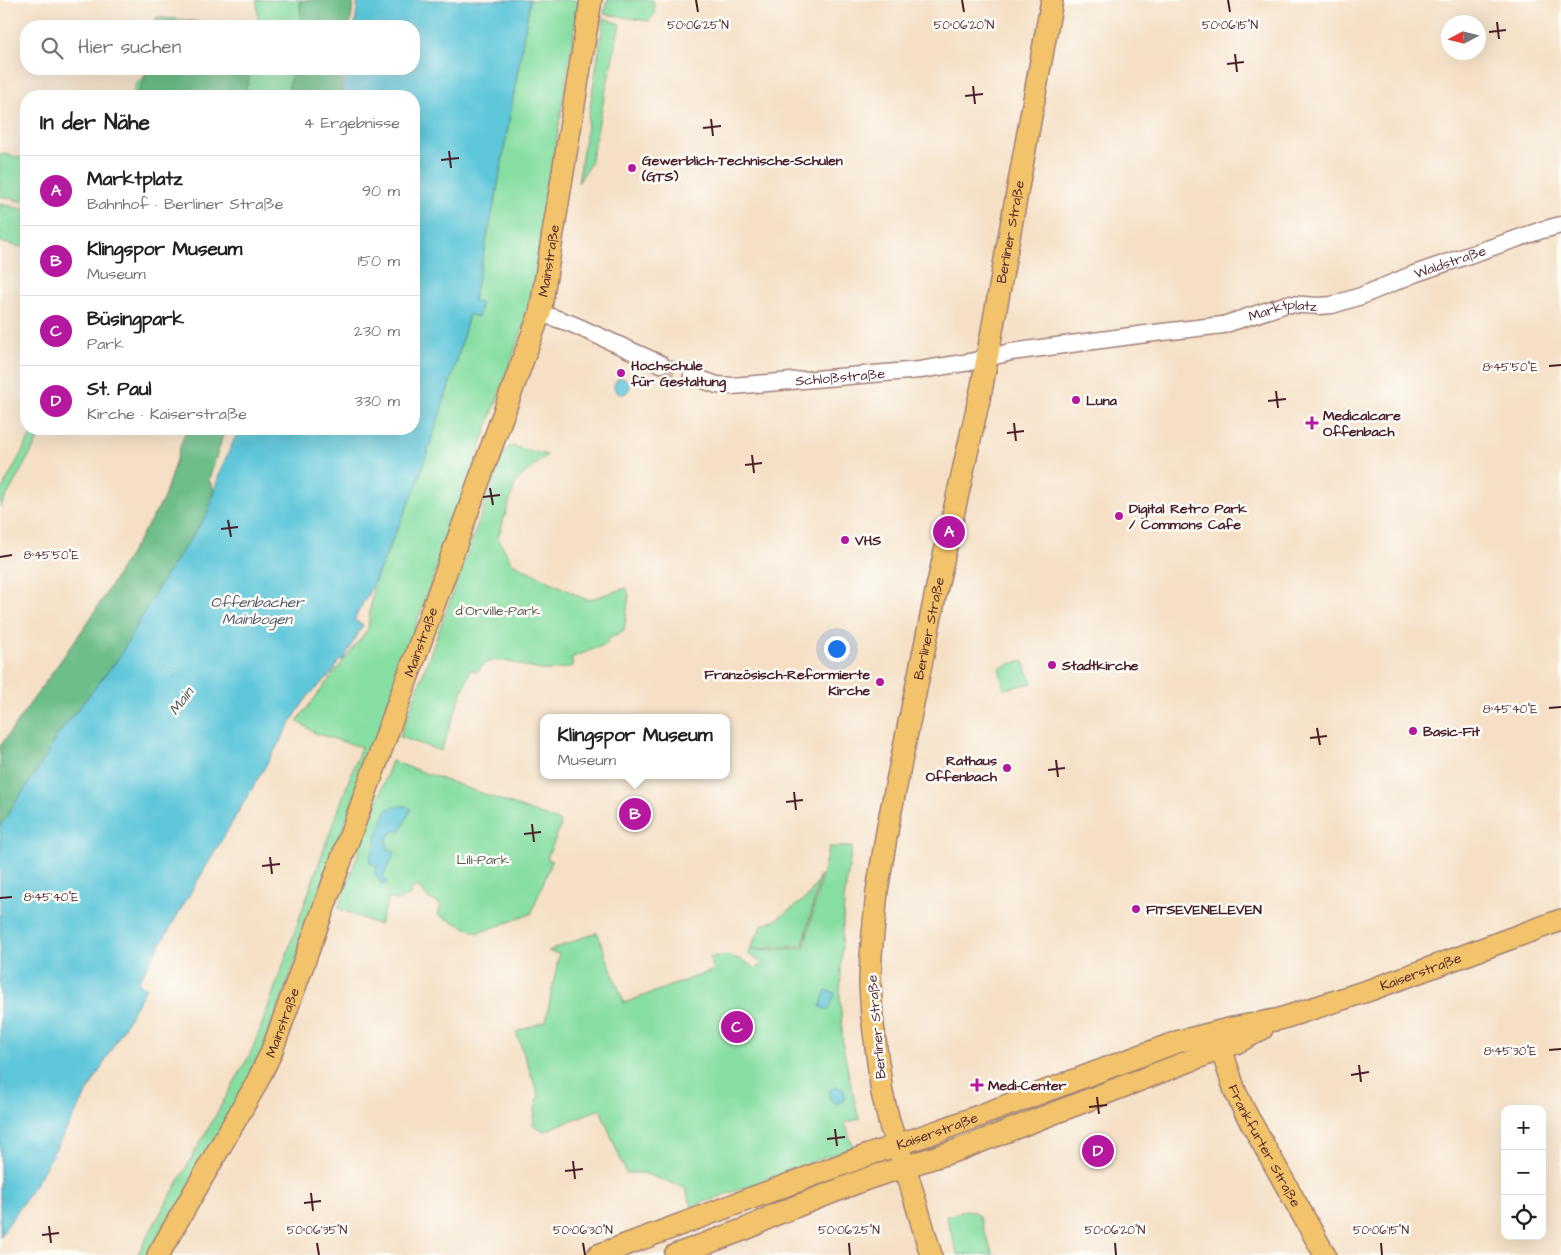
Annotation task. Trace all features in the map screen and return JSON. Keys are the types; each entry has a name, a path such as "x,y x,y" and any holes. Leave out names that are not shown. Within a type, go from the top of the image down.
{"main road":[{"name":"Mainstraße","path":"158,1255 255,1086 271,1053 540,313 591,0"},
{"name":"Berliner Straße","path":"931,1255 882,1094 870,984 877,891 889,820 937,587 988,358 1052,0"},
{"name":"Kaiserstraße","path":"598,1255 1177,1042 1280,1020 1370,990 1561,920"},
{"name":"Kaiserstraße","path":"675,1255 748,1228 774,1215 869,1178 961,1149 1108,1091 1216,1035"},
{"name":"Frankfurter Straße","path":"1216,1035 1235,1091 1244,1110 1325,1255"},
{"path":"1100,1070 1106,1074 1110,1082 1108,1091"}],"street":[{"name":"Waldstraße","path":"1341,303 1414,274 1561,225"},
{"name":"Marktplatz","path":"988,358 1011,352 1223,325 1288,304 1319,306 1341,303"},
{"path":"540,313 572,324 661,364"},
{"name":"Schloßstraße","path":"692,376 716,385 732,386 920,370 988,358"}],"green space":[{"path":"257,0 300,0 301,20 258,20"},
{"path":"300,0 354,0 351,20 301,20"},
{"path":"530,0 579,0 534,293 530,308 259,1062 153,1255 137,1255 249,1056 361,747 315,733 297,721 368,629 373,585 416,487 455,367 469,314 478,317 481,304 473,301 496,196"},
{"path":"607,0 653,0 655,14 649,21 604,14"},
{"path":"157,17 182,20 156,20"},
{"path":"604,18 620,24 590,164 578,183"},
{"path":"145,75 250,75 246,90 139,90 141,83 144,83"},
{"path":"250,75 292,75 288,90 246,90"},
{"path":"292,75 343,75 340,90 288,90"},
{"path":"145,77 140,90 134,90 136,82"},
{"path":"0,153 20,158 20,201 0,196"},
{"path":"0,204 20,209 20,247 0,242"},
{"path":"31,435 41,435 0,508 0,493"},
{"path":"184,435 223,435 209,480 214,489 208,513 160,584 118,659 55,738 48,754 0,826 0,746 90,619 163,500"},
{"name":"d´Orville-Park","path":"511,446 547,455 516,481 498,538 512,563 587,600 626,588 629,595 624,630 607,640 609,643 571,658 573,666 541,670 498,660 490,661 479,671 470,670 441,751 400,737 504,452"},
{"path":"1023,660 1032,683 1004,689 999,668"},
{"name":"Lili-Park","path":"392,761 559,821 561,825 547,859 552,861 531,914 478,933 438,915 441,905 428,898 415,884 409,896 398,901 389,898 379,925 338,908"},
{"path":"829,847 852,847 844,900 840,995 843,1046 859,1119 845,1123 853,1147 692,1207 685,1188 643,1173 626,1173 600,1109 544,1131 533,1125 537,1098 539,1097 516,1032 546,1021 559,954 548,951 597,932 624,1003 714,970 710,958 717,956 734,957 756,969 763,963 748,954 751,949 804,948"},
{"path":"820,876 803,946 753,949 751,947 762,925 776,920 809,896"},
{"path":"966,1210 973,1211 979,1216 993,1255 958,1255 946,1216"}],"water":[{"path":"358,0 530,0 496,196 473,301 481,304 478,317 469,314 455,367 416,487 373,584 354,620 363,625 343,660 339,661 333,672 309,695 299,709 138,982 146,988 38,1180 0,1237 0,826 48,754 55,738 118,659 160,584 208,513 220,471 236,435 420,435 420,90 342,90 345,75 420,75 420,20 356,20"},
{"path":"622,378 630,386 622,394 614,386"},
{"path":"406,806 411,809 400,832 396,830 389,835 386,842 389,846 387,848 395,852 382,878 387,881 386,884 382,885 374,872 377,867 370,863 370,857 387,809"},
{"path":"826,990 835,993 829,1010 820,1007"},
{"path":"834,1087 840,1087 845,1092 843,1101 834,1103 829,1098 829,1092"}],"tunnel":[{"path":"661,364 692,376"}],"place":[{"name":"Gewerblich-Technische-Schulen (GTS)","path":"632,168"},
{"name":"Hochschule für Gestaltung","path":"621,373"},
{"name":"Luna","path":"1076,400"},
{"name":"Medicalcare Offenbach","path":"1312,423"},
{"name":"Digital Retro Park / Commons Cafe","path":"1119,516"},
{"name":"Marktplatz","path":"949,532"},
{"name":"VHS","path":"845,540"},
{"name":"Stadtkirche","path":"1052,665"},
{"name":"Französisch-Reformierte Kirche","path":"880,682"},
{"name":"Basic-Fit","path":"1413,731"},
{"name":"Rathaus Offenbach","path":"1007,768"},
{"name":"Klingspor Museum","path":"635,814"},
{"name":"FITSEVENELEVEN","path":"1136,909"},
{"name":"Büsingpark","path":"737,1027"},
{"name":"Medi-Center","path":"977,1085"},
{"name":"St. Paul","path":"1098,1151"}],"water label":[{"name":"Offenbacher Mainbogen","path":"257,610"},
{"name":"Main","path":"181,701"}]}
